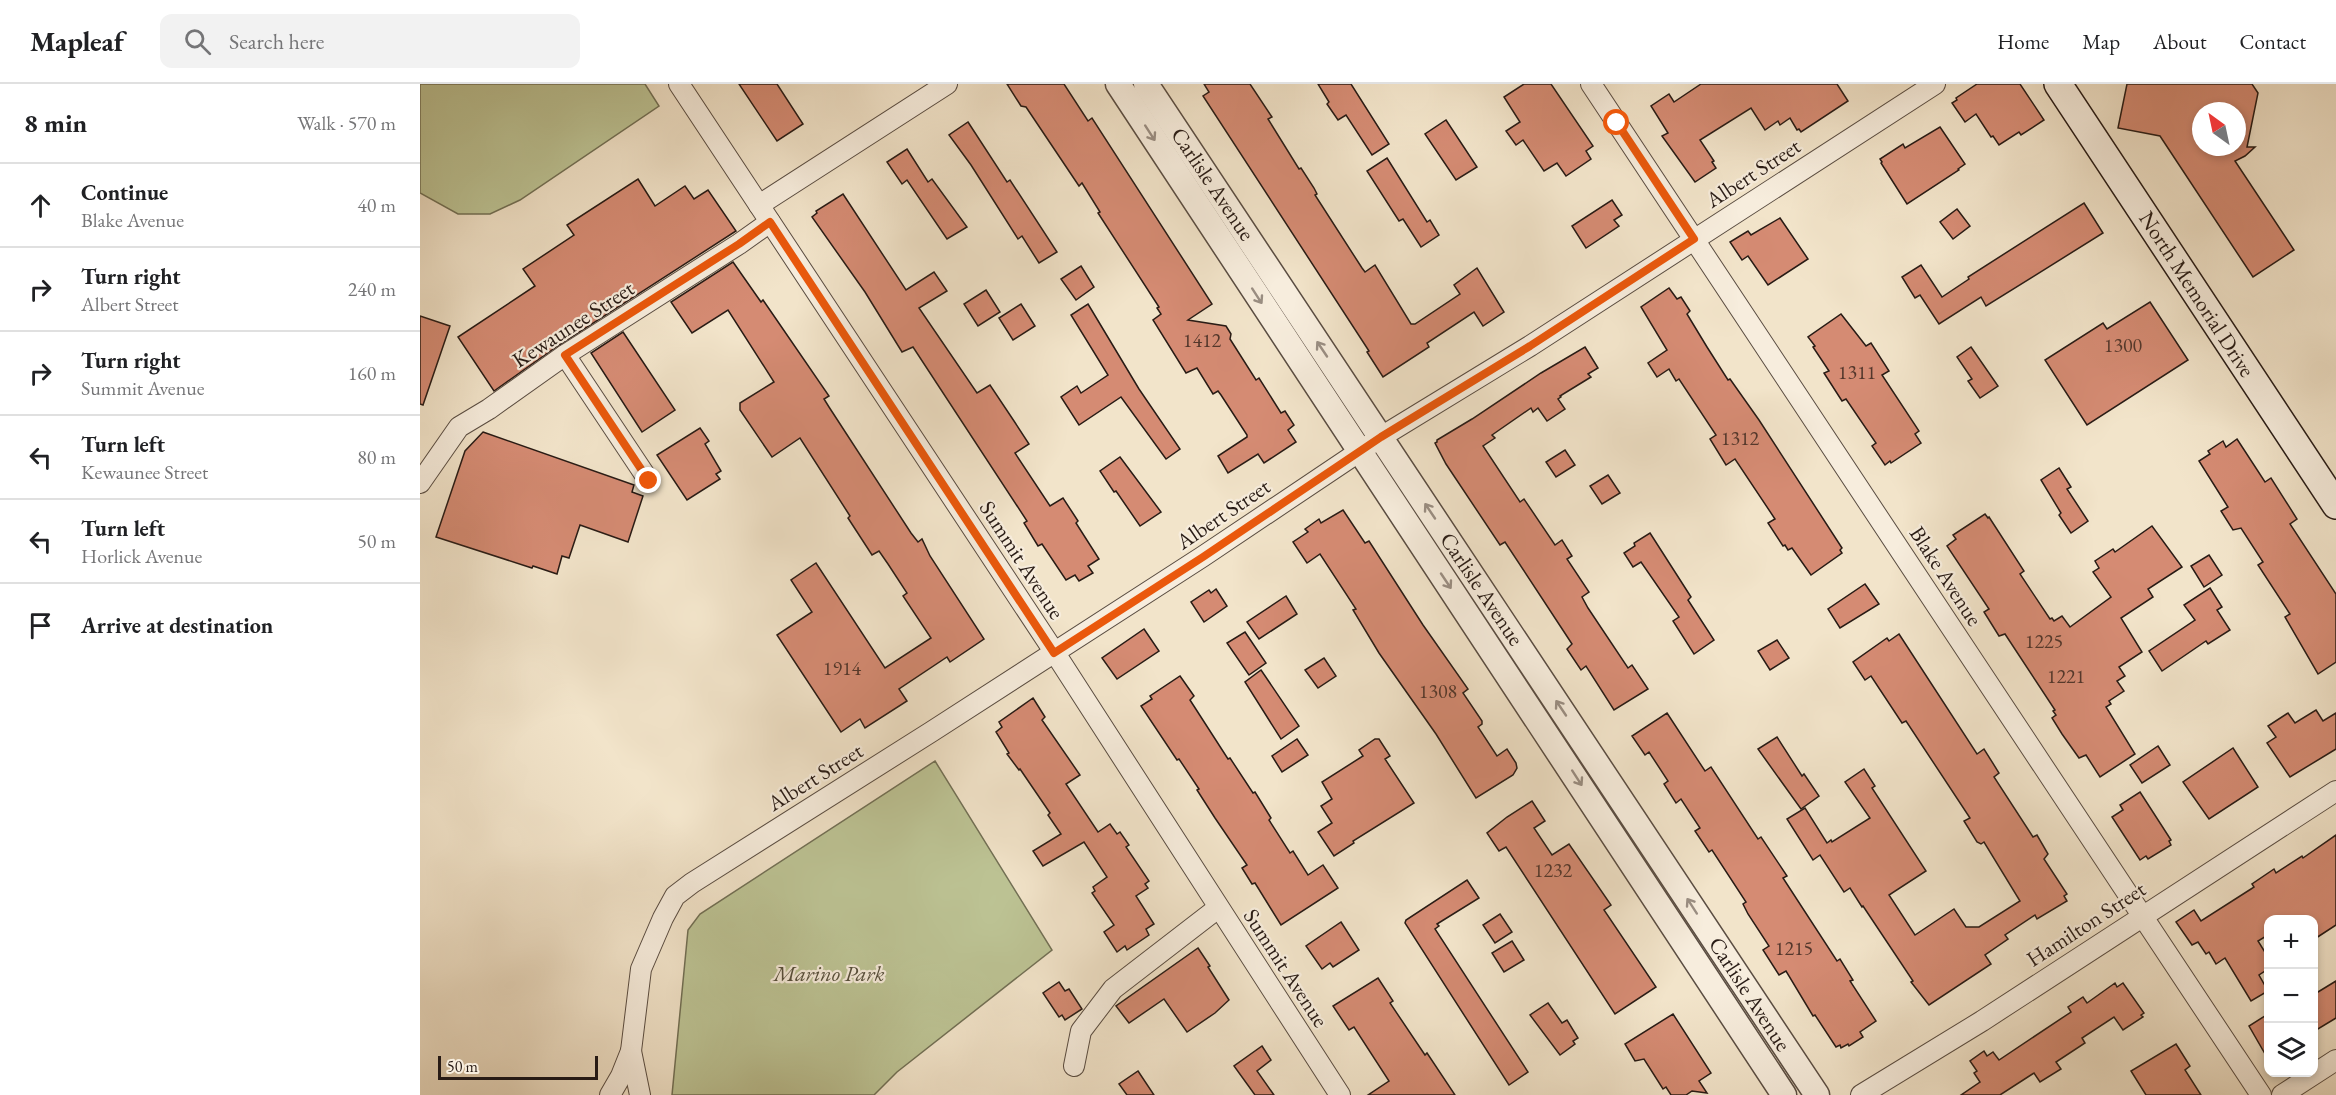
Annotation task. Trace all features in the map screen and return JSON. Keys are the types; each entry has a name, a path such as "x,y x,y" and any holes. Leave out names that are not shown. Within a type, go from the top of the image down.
{"main road":[{"name":"North Memorial Drive","path":"2058,84 2336,505"}],"street":[{"name":"Summit Avenue","path":"679,84 1054,653 1340,1095"},
{"path":"759,205 947,84"},
{"name":"Carlisle Avenue","path":"1118,84 1784,1095"},
{"name":"Carlisle Avenue","path":"1146,84 1817,1095"},
{"name":"Blake Avenue","path":"1591,84 2261,1095"},
{"name":"Albert Street","path":"610,1095 631,1052 641,969 675,896 724,862 1203,557 1381,437 1530,346 1935,84"},
{"name":"Kewaunee Street","path":"420,483 459,427 770,222"},
{"path":"565,355 649,481"},
{"path":"1558,749 1579,735"},
{"name":"Hamilton Street","path":"1861,1095 1982,1021 2336,791"},
{"path":"1074,1066 1081,1031 1113,988 1218,908"},
{"name":"Albert Street","path":"631,1052 640,1095"},
{"path":"2282,1095 2336,1060"}],"green space":[{"path":"420,84 645,84 659,106 520,200 490,214 458,214 420,193"},
{"name":"Marino Park","path":"935,761 1052,950 897,1072 874,1095 672,1095 688,930 700,914"}],"building":[{"path":"739,84 777,84 803,124 777,141"},
{"path":"1007,84 1064,84 1088,121 1092,118 1212,304 1188,320 1226,326 1231,334 1230,339 1256,380 1259,378 1281,413 1285,411 1294,425 1288,430 1296,442 1264,463 1258,454 1228,473 1218,456 1247,435 1221,395 1218,391 1213,394 1197,368 1186,373 1153,320 1161,314 1157,308 1159,307 1098,213 1100,212 1082,183 1079,186 1026,107 1021,106"},
{"path":"1204,84 1250,84 1272,117 1268,119 1299,169 1301,168 1314,188 1317,194 1315,195 1362,268 1365,272 1375,265 1411,324 1415,324 1460,294 1454,285 1477,268 1504,312 1483,326 1474,312 1427,343 1429,347 1383,377 1367,352 1369,351 1203,96 1209,92"},
{"path":"1318,84 1351,84 1389,144 1372,155 1346,115 1338,120 1327,104 1329,102"},
{"path":"1524,84 1551,84 1593,146 1586,151 1591,159 1566,176 1557,163 1544,171 1523,140 1516,145 1506,131 1520,122 1504,97"},
{"path":"1701,84 1837,84 1848,101 1801,132 1797,130 1790,118 1780,125 1778,121 1765,130 1751,108 1700,140 1716,168 1695,182 1662,136 1668,133 1651,106 1669,94 1674,102"},
{"path":"1977,84 2020,84 2044,120 2021,135 2019,132 1999,145 1976,114 1965,122 1952,103"},
{"path":"2127,84 2252,84 2258,93 2247,147 2255,147 2246,155 2246,102 2192,102 2192,156 2245,156 2235,161 2294,250 2253,277 2160,136 2118,128"},
{"path":"1446,120 1477,167 1456,180 1425,134"},
{"path":"968,122 1007,182 1010,180 1057,252 1039,263 1022,236 1018,239 949,135"},
{"path":"1940,127 1965,164 1907,204 1880,159 1903,144 1905,148"},
{"path":"907,149 928,182 932,179 967,227 947,239 907,180 902,184 887,162"},
{"path":"1387,158 1427,222 1430,220 1439,235 1421,247 1403,219 1399,221 1367,171"},
{"path":"638,179 655,206 685,186 694,199 708,190 736,231 559,345 494,391 458,337 535,286 523,269 574,235 567,225"},
{"path":"843,194 906,290 934,272 947,291 919,308 977,393 990,385 1014,421 1029,444 1015,453 1050,506 1063,498 1078,521 1076,523 1099,559 1088,566 1093,573 1079,581 1075,575 1066,580 1042,544 1038,546 1024,523 1027,521 913,347 902,352 865,292 812,217 817,213 816,211"},
{"path":"1612,200 1622,215 1614,220 1619,226 1586,248 1572,226"},
{"path":"2084,203 2103,233 1986,306 1981,297 1939,324 1920,295 1915,298 1902,277 1921,265 1942,297 1969,279 1968,277"},
{"path":"1957,209 1970,226 1953,239 1940,222"},
{"path":"1780,218 1808,259 1768,285 1748,256 1742,260 1730,242 1748,231 1751,235"},
{"path":"733,262 761,302 763,300 829,396 824,399 829,407 911,533 918,542 922,539 930,556 984,639 950,662 947,657 899,689 907,701 865,728 860,719 841,732 777,635 812,612 791,580 816,563 885,668 931,638 903,596 907,593 879,551 872,555 800,438 772,457 740,410 740,403 774,382 728,310 692,333 671,302"},
{"path":"1081,266 1094,287 1076,300 1061,279"},
{"path":"1669,288 1677,299 1681,297 1690,311 1687,314 1728,380 1730,379 1759,420 1842,548 1840,550 1842,553 1811,575 1792,548 1788,550 1785,545 1783,546 1768,523 1775,519 1735,459 1726,465 1710,439 1716,435 1679,379 1676,381 1669,369 1657,377 1648,363 1667,350 1641,307"},
{"path":"986,290 1000,312 978,326 964,304"},
{"path":"2150,302 2188,360 2087,425 2045,360 2103,323 2107,329"},
{"path":"1021,304 1035,326 1013,340 999,318"},
{"path":"1088,304 1139,389 1180,449 1166,459 1121,397 1079,425 1061,397 1077,386 1081,393 1108,375 1071,315"},
{"path":"1841,314 1866,346 1871,343 1889,371 1882,375 1919,431 1915,434 1921,443 1885,465 1872,446 1876,443 1846,399 1842,401 1824,373 1829,371 1808,337"},
{"path":"420,316 450,326 423,405 420,404"},
{"path":"623,332 675,410 642,432 591,353"},
{"path":"1585,347 1598,368 1588,374 1591,377 1560,396 1558,399 1565,409 1547,421 1538,408 1533,412 1531,408 1492,435 1495,438 1483,446 1520,502 1524,499 1555,545 1562,540 1572,556 1567,559 1589,592 1582,597 1588,608 1628,668 1632,665 1648,689 1614,710 1586,666 1581,670 1567,649 1572,644 1505,542 1500,545 1446,464 1435,443 1541,373"},
{"path":"1971,347 1998,386 1980,398 1968,381 1972,379 1957,357"},
{"path":"700,428 709,441 705,444 721,471 716,474 720,479 687,500 657,455"},
{"path":"483,432 634,485 632,492 643,496 628,542 580,525 569,558 562,556 557,574 436,537 465,451"},
{"path":"2237,439 2265,482 2271,478 2297,519 2290,524 2336,594 2336,662 2318,674 2285,617 2290,614 2258,565 2263,562 2241,528 2233,530 2221,511 2228,507 2199,461 2210,454 2208,451 2223,441 2226,447"},
{"path":"1565,450 1575,465 1556,477 1546,462"},
{"path":"1120,457 1161,512 1140,526 1100,471"},
{"path":"2059,468 2071,487 2067,489 2088,521 2071,533 2041,480"},
{"path":"1608,475 1620,493 1602,504 1590,486"},
{"path":"1343,510 1365,543 1369,541 1423,625 1468,689 1463,693 1482,721 1478,727 1497,756 1507,749 1516,763 1517,768 1513,775 1476,798 1436,734 1379,653 1353,610 1356,609 1320,554 1307,563 1293,542 1308,532 1305,529 1319,519 1321,523"},
{"path":"1985,514 2024,571 2020,574 2050,619 2054,621 2062,616 2070,627 2111,597 2093,572 2099,568 2095,561 2113,549 2115,552 2152,526 2182,567 2148,589 2153,597 2121,618 2142,652 2119,667 2125,676 2117,681 2124,691 2109,701 2111,704 2106,707 2135,754 2100,777 2086,755 2079,758 2062,734 2052,718 2056,715 2053,711 2055,710 2005,634 1999,636 1984,612 1989,609 1947,546 1956,539 1953,535"},
{"path":"1650,533 1691,597 1688,600 1714,640 1694,654 1673,621 1679,617 1641,562 1633,567 1624,553 1635,546 1634,543"},
{"path":"2209,555 2222,575 2204,587 2191,566"},
{"path":"1865,584 1879,604 1840,628 1828,609"},
{"path":"2210,588 2222,607 2217,610 2230,630 2208,644 2206,641 2162,671 2149,651 2195,620 2184,605"},
{"path":"1216,589 1227,606 1204,622 1191,602 1209,590 1211,593"},
{"path":"1286,596 1297,614 1259,639 1247,622"},
{"path":"1144,629 1159,651 1117,679 1102,658"},
{"path":"1245,632 1266,663 1249,675 1227,643"},
{"path":"1899,634 1977,754 1984,749 1999,773 1994,777 2033,837 2037,835 2048,854 2044,859 2067,894 2064,896 2067,901 2037,919 2035,915 2005,935 2008,939 1985,955 1991,964 1929,1005 1911,982 1913,981 1850,888 1844,892 1820,855 1813,860 1787,819 1805,808 1827,843 1870,818 1845,782 1864,769 1875,786 1872,788 1926,871 1889,895 1915,935 1954,909 1966,927 1979,927 2020,901 1984,842 1981,844 1977,842 1964,821 1970,818 1906,721 1902,723 1871,676 1865,680 1853,662 1887,638 1889,641"},
{"path":"1777,640 1789,658 1770,670 1758,651"},
{"path":"1324,658 1336,676 1318,688 1305,670"},
{"path":"1261,670 1299,726 1281,739 1245,682"},
{"path":"1180,676 1194,696 1190,700 1228,759 1230,758 1253,793 1255,792 1290,853 1293,851 1308,875 1323,865 1338,888 1281,925 1255,883 1252,884 1242,868 1247,865 1197,790 1199,789 1141,706 1152,699 1150,696"},
{"path":"1033,698 1045,717 1042,720 1080,775 1066,784 1098,832 1110,824 1117,834 1120,832 1129,845 1126,847 1149,881 1145,884 1148,888 1136,896 1154,924 1146,929 1149,935 1127,950 1125,946 1117,952 1104,932 1114,925 1092,893 1095,891 1093,887 1107,877 1084,842 1043,866 1033,851 1061,834 1048,815 1050,813 1007,754 1009,753 996,732 1002,727 999,722"},
{"path":"2316,710 2323,721 2336,713 2336,749 2290,777 2267,743 2276,737 2268,726 2288,713 2295,723"},
{"path":"1667,713 1705,771 1711,767 1758,839 1761,837 1787,876 1783,878 1837,961 1840,959 1853,980 1850,981 1876,1021 1860,1032 1863,1037 1849,1046 1848,1044 1841,1048 1840,1045 1836,1047 1815,1015 1813,1016 1786,971 1779,975 1763,950 1769,946 1748,914 1743,904 1746,902 1712,850 1709,852 1695,831 1700,828 1681,799 1676,803 1664,784 1668,781 1649,752 1645,755 1632,736"},
{"path":"1777,737 1802,776 1804,774 1819,796 1801,809 1758,749"},
{"path":"1297,739 1308,755 1282,772 1272,756"},
{"path":"1375,739 1379,739 1390,756 1385,759 1414,803 1353,841 1354,843 1334,856 1318,832 1332,823 1321,806 1332,799 1322,782 1363,756 1359,750"},
{"path":"2158,746 2170,765 2142,783 2130,765"},
{"path":"2233,748 2258,787 2209,819 2183,782"},
{"path":"2140,792 2171,840 2169,841 2171,845 2148,859 2146,856 2140,860 2112,817 2123,810 2120,805"},
{"path":"1532,801 1545,821 1534,828 1552,855 1569,844 1611,905 1604,910 1656,987 1615,1014 1506,847 1499,851 1487,833"},
{"path":"2336,835 2336,925 2318,937 2318,915 2264,915 2264,937 2258,941 2264,951 2264,972 2259,975 2264,984 2264,993 2251,1001 2225,958 2216,964 2209,952 2206,954 2198,942 2192,945 2176,922 2194,910 2201,921 2254,887 2252,884 2274,869 2276,873 2302,856 2303,858"},
{"path":"1467,880 1479,898 1437,924 1439,926 1435,929 1528,1072 1509,1085 1405,923 1406,920"},
{"path":"1500,914 1512,932 1495,943 1483,925"},
{"path":"1341,922 1359,950 1333,967 1330,963 1322,969 1306,946"},
{"path":"1512,941 1524,960 1504,972 1492,953"},
{"path":"1198,948 1229,1000 1215,1013 1187,1032 1164,999 1129,1023 1116,1006"},
{"path":"1378,978 1393,1001 1390,1003 1455,1095 1368,1095 1389,1081 1354,1027 1349,1030 1333,1006"},
{"path":"2336,981 2336,1018 2318,1029 2318,1023 2318,992"},
{"path":"1059,982 1065,991 1069,989 1082,1009 1065,1020 1062,1015 1059,1017 1043,993"},
{"path":"2115,983 2117,987 2123,983 2144,1013 2141,1015 2143,1017 2123,1030 2114,1017 2082,1038 2085,1043 2056,1062 2061,1069 2040,1082 2034,1073 2000,1095 1961,1095 1980,1082 1974,1073 1977,1071 1970,1061 1984,1051 1987,1056 1993,1052 1999,1060 2071,1012 2068,1007 2083,997 2087,1003"},
{"path":"1548,1003 1562,1023 1567,1020 1578,1038 1573,1041 1575,1044 1560,1055 1530,1015"},
{"path":"1673,1014 1711,1073 1699,1081 1707,1093 1692,1091 1686,1095 1671,1095 1666,1087 1663,1089 1644,1059 1635,1061 1625,1044"},
{"path":"2264,1017 2264,1052 2249,1026"},
{"path":"2176,1044 2190,1066 2185,1070 2201,1095 2146,1095 2131,1071"},
{"path":"1262,1046 1271,1060 1257,1071 1274,1095 1255,1095 1234,1066"},
{"path":"1138,1071 1154,1095 1127,1095 1119,1084"}],"route":[{"path":"649,481 565,355 650,302 770,222 1054,653 1203,557 1381,437 1530,346 1694,239 1617,123"}]}
